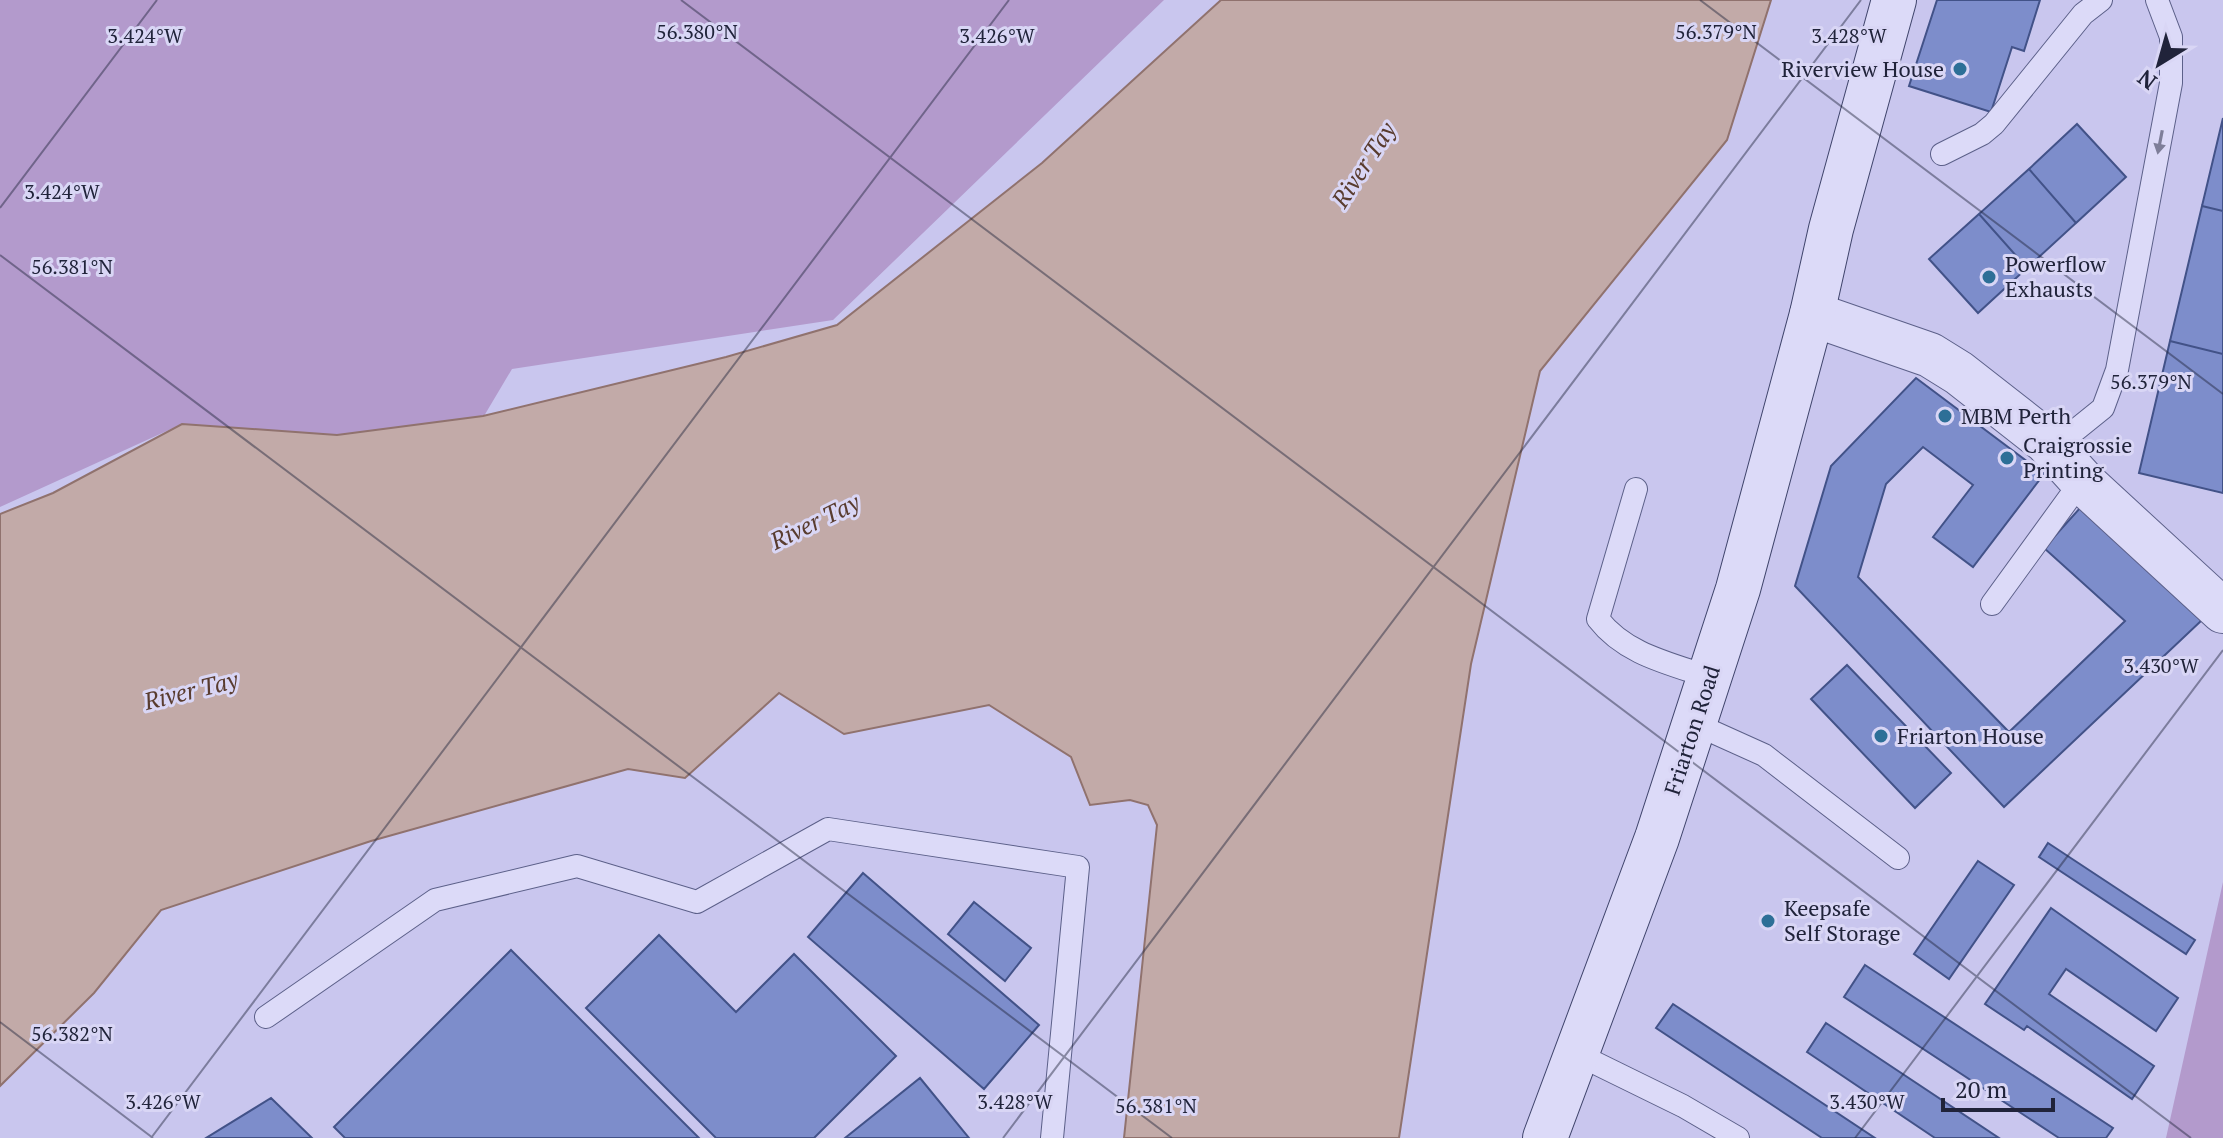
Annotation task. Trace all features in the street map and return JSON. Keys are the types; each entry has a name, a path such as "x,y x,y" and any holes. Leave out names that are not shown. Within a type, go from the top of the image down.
{"street":[{"name":"Friarton Road","path":"1545,1138 1657,838 1738,589 1894,0"},
{"path":"1812,314 1930,355 1959,373 2047,442 2085,484 2223,611"}],"lane":[{"path":"1942,154 1982,134 1994,124 2081,7 2101,0"},
{"path":"2047,442 2072,433 2103,408 2117,370 2171,83 2171,37 2157,0"},
{"path":"1992,604 2069,498 2085,484"},
{"path":"1636,489 1598,619 1611,635 1636,651 1709,677"},
{"path":"1693,723 1764,755 1898,858"},
{"path":"266,1017 435,900 577,866 697,902 828,829 1078,867 1052,1138"},
{"path":"1577,1054 1683,1106 1738,1138"}],"shaded area":[{"path":"0,0 1164,0 833,320 512,369 484,416 337,435 182,424 0,507"},
{"path":"2223,882 2223,1138 2166,1138"}],"water":[{"name":"River Tay","path":"1221,0 1771,0 1727,140 1540,371 1471,664 1399,1138 1124,1138 1157,825 1148,805 1130,800 1090,805 1071,757 989,705 844,734 779,693 685,778 628,769 371,841 161,910 94,993 0,1086 0,514 53,493 182,424 337,435 483,416 726,357 837,325 1042,163"}],"building":[{"name":"Riverview House","path":"1937,0 2040,0 2024,51 2012,47 1991,112 1909,86"},
{"path":"2223,118 2223,211 2202,206"},
{"path":"2077,124 2126,177 2076,223 2029,169"},
{"path":"2029,169 2076,223 2027,268 1979,214"},
{"path":"2202,206 2223,211 2223,354 2170,341"},
{"path":"1979,214 2027,268 1978,313 1929,259"},
{"path":"2170,341 2223,354 2223,493 2139,473"},
{"path":"1916,378 2044,474 1973,567 1933,537 1973,485 1923,447 1886,484 1858,577 2009,732 2125,621 2044,548 2081,507 2202,620 2004,807 1795,586 1831,466"},
{"name":"Friarton House","path":"1847,665 1951,773 1915,808 1811,699"},
{"path":"2048,843 2195,940 2186,954 2039,857"},
{"path":"1978,861 2014,885 1949,979 1914,954"},
{"path":"863,873 1039,1025 984,1089 808,937"},
{"path":"974,902 1031,948 1005,981 948,934"},
{"path":"2051,908 2178,998 2156,1031 2066,969 2049,994 2154,1066 2132,1099 2027,1026 2024,1030 1985,1004"},
{"path":"659,935 736,1012 794,954 896,1056 814,1138 716,1138 586,1008"},
{"path":"511,950 699,1138 345,1138 334,1127"},
{"path":"1865,965 2113,1128 2106,1138 2059,1138 1844,997"},
{"path":"1673,1004 1875,1138 1822,1138 1656,1028"},
{"path":"1826,1023 1999,1138 1935,1138 1807,1052"},
{"path":"920,1078 969,1138 845,1138"},
{"path":"271,1098 312,1138 206,1138"}],"place":[{"name":"Riverview House","path":"1960,69"},
{"name":"Powerflow Exhausts","path":"1989,277"},
{"name":"MBM Perth","path":"1945,416"},
{"name":"Craigrossie Printing","path":"2007,458"},
{"name":"Friarton House","path":"1881,736"},
{"name":"Keepsafe Self Storage","path":"1768,921"}]}
